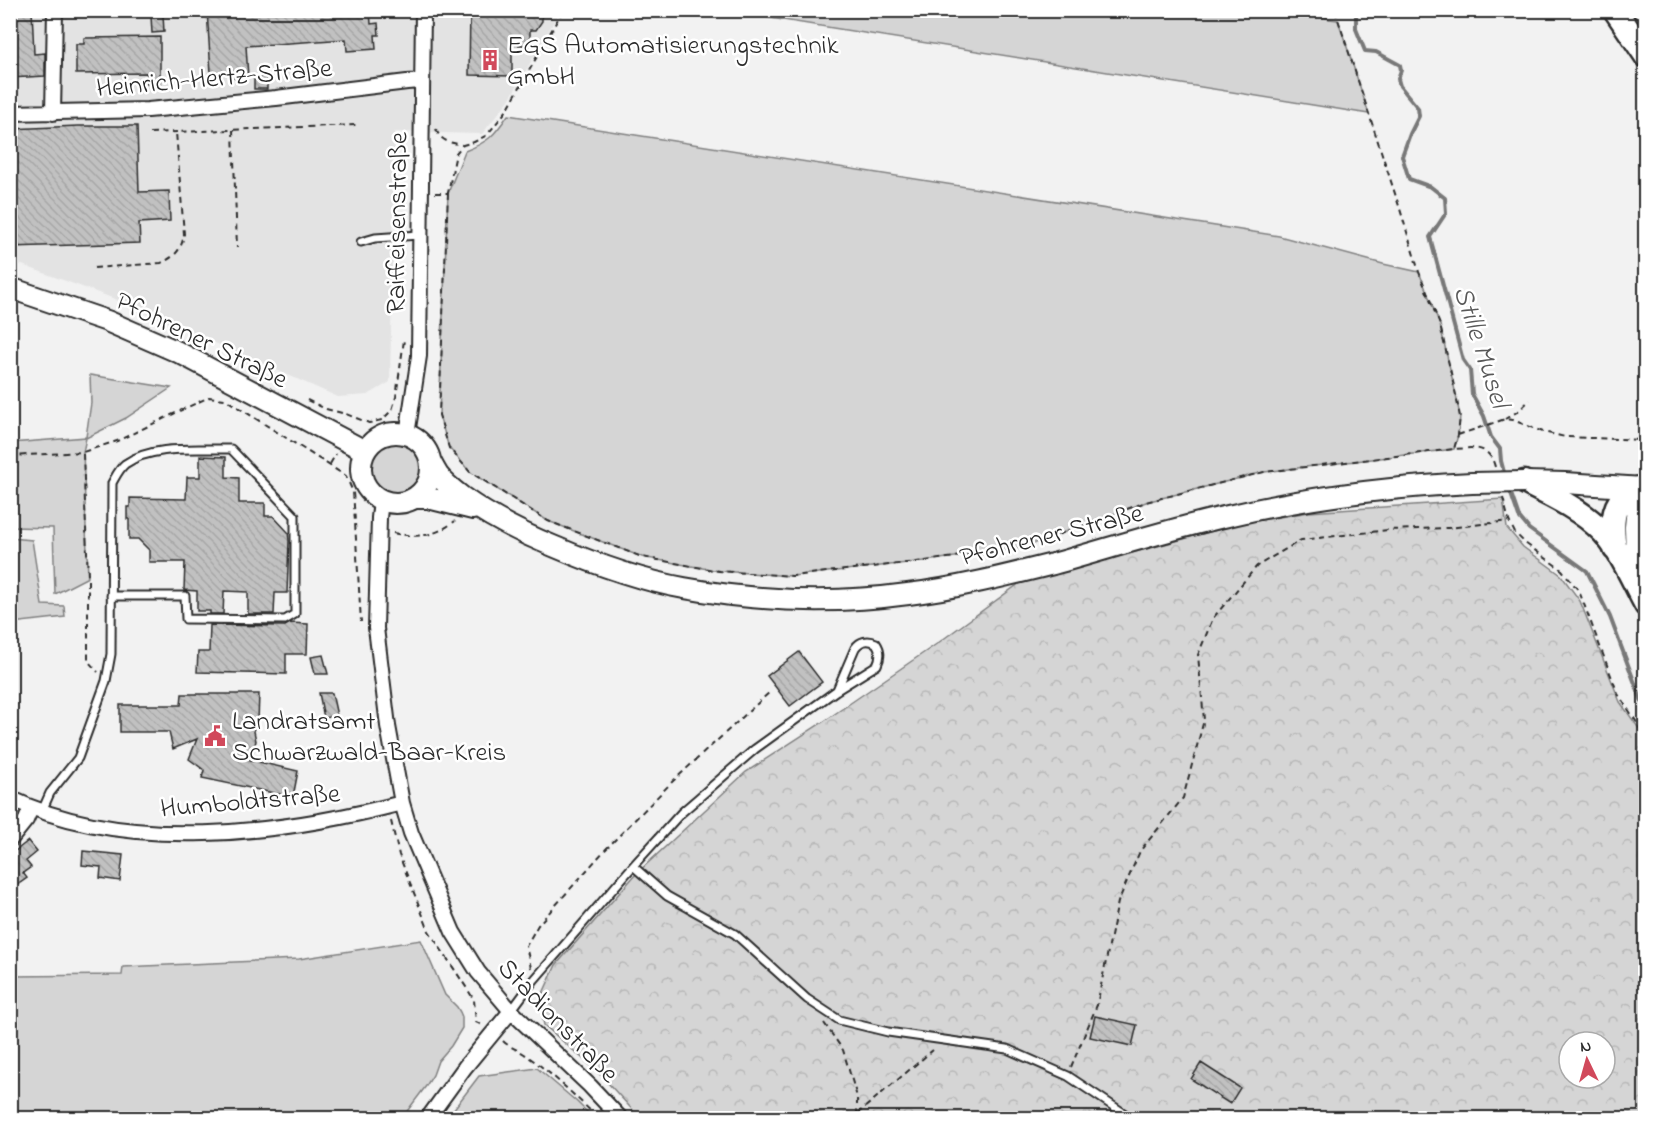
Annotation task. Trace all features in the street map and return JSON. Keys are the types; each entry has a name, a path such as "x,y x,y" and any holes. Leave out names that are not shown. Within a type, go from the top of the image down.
{"highway":[{"path":"1615,10 1646,56"},
{"path":"1524,482 1566,504 1604,533 1646,605"},
{"path":"1615,549 1613,526 1617,508 1623,497 1643,488"},
{"path":"1643,488 1636,527 1637,553 1646,600"}],"main road":[{"name":"Pfohrener Straße","path":"10,288 107,321 178,352 365,451"},
{"path":"407,435 424,448 430,460 431,471 428,482 414,498 404,503 381,500 371,494 364,484 361,462 365,451 381,436 407,435"},
{"name":"Pfohrener Straße","path":"430,460 444,482 474,509"},
{"name":"Pfohrener Straße","path":"414,498 428,498 474,509 579,557 683,588 767,597 834,599 908,594 983,580 1270,506 1364,491 1472,483 1524,482 1643,488"}],"street":[{"path":"53,113 55,10"},
{"name":"Raiffeisenstraße","path":"407,435 418,356 423,10"},
{"name":"Heinrich-Hertz-Straße","path":"10,113 148,110 422,81"},
{"name":"Stadionstraße","path":"381,500 378,530 376,628 388,726 402,803 411,833 453,932 478,972 511,1011 590,1086 620,1119"},
{"name":"Humboldtstraße","path":"10,798 37,810 76,821 102,827 146,832 228,831 282,826 344,818 402,803"},
{"path":"10,840 37,810"},
{"path":"428,1119 465,1067 511,1011"}],"lane":[{"path":"361,242 375,238 419,235"},
{"path":"37,810 78,758 106,681 111,654 111,596 112,483 118,472 140,456 157,450 231,449 295,516 295,614 285,620 186,619 185,596 111,596"},
{"path":"511,1011 534,980 681,813 755,748 837,690 877,665 880,653 876,642 871,640 858,644 837,690"},
{"path":"633,866 667,896 735,934 807,999 839,1020 888,1032 1007,1049 1068,1076 1131,1119"}],"path":[{"path":"436,123 436,131 440,138 463,145 488,135 507,110 563,10"},
{"path":"1335,10 1419,272 1440,324 1460,417 1454,449"},
{"path":"150,133 357,125"},
{"path":"232,130 237,248"},
{"path":"94,268 161,263 170,260 180,249 184,234 176,132"},
{"path":"463,145 456,153 448,193 439,415 448,448 470,472 548,521 642,557 719,571 792,576 1022,548 1146,502 1264,472 1477,448 1487,451 1496,469"},
{"path":"421,193 448,193"},
{"path":"356,418 369,423 382,420 392,410 406,331"},
{"path":"10,456 83,452 117,441 209,398 225,399 330,464"},
{"path":"1458,435 1505,419 1530,400"},
{"path":"1505,419 1564,437 1646,440"},
{"path":"83,452 88,577 88,661 106,681"},
{"path":"1501,489 1509,521 1515,533 1562,570 1579,591 1618,694 1646,736"},
{"path":"378,530 411,536 431,534 444,529 474,509"},
{"path":"1068,1076 1097,1005 1118,902 1140,851 1183,798 1204,720 1198,655 1213,618 1257,566 1301,540 1388,530 1448,528 1509,521"},
{"path":"534,980 526,946 538,925 604,851 673,781 771,691"},
{"path":"387,807 399,855 429,931 474,1000 476,1022 494,1032 506,1044 526,1054 598,1119"},
{"path":"807,999 843,1050 857,1098 857,1119"},
{"path":"857,1114 944,1041"}],"shaded area":[{"path":"11,11 560,11 509,100 482,134 395,132 390,382 368,395 338,397 115,299 11,263"}],"green space":[{"path":"727,11 1311,11 1329,19 1338,20 1369,114"},
{"path":"508,115 1279,236 1419,272 1440,325 1456,395 1460,417 1454,449 1264,472 1146,502 1022,548 925,561 792,576 719,571 642,557 548,521 470,472 449,448 439,415 448,193 465,151 490,138"},
{"path":"90,375 171,388 126,418 86,438 83,452 88,577 55,594 53,528 11,527 11,443 86,437 91,403"},
{"path":"396,438 413,443 421,451 426,468 421,485 413,493 396,498 379,493 371,485 366,468 371,451 379,443"},
{"path":"1503,499 1507,528 1523,547 1561,575 1580,601 1620,702 1645,737 1645,1118 640,1118 596,1070 544,1025 539,1002 556,965 636,874 746,772 938,643 1020,583 1243,523 1309,512"},
{"path":"11,538 32,540 42,605 64,606 65,617 12,623"},
{"path":"421,940 445,995 460,1012 462,1028 438,1061 426,1086 402,1118 11,1118 11,976 122,975 123,967 299,959"},
{"path":"537,1068 593,1118 447,1118 479,1076"}],"building":[{"path":"10,10 32,10 34,54 45,53 45,76 10,78"},
{"path":"207,10 370,10 371,24 378,23 379,35 375,35 376,49 347,51 346,39 246,46 248,77 234,78 234,72 211,73"},
{"name":"EGS Automatisierungstechnik GmbH","path":"470,10 542,10 542,21 536,30 530,30 530,45 512,45 512,76 469,75"},
{"path":"163,15 164,32 152,33 151,16"},
{"path":"160,37 160,84 147,84 147,73 76,74 76,44 84,44 84,38"},
{"path":"267,76 267,89 254,89 254,77"},
{"path":"137,126 139,192 169,191 170,221 139,223 140,243 10,247 10,129"},
{"path":"200,456 226,457 226,477 239,478 239,503 265,503 265,516 273,516 288,532 287,593 275,593 274,614 248,614 248,592 224,591 223,614 197,611 197,591 184,590 185,562 149,562 149,550 138,539 129,539 127,507 130,507 130,498 186,499 187,477 200,477"},
{"path":"290,623 308,624 307,654 286,654 286,674 197,672 198,652 209,652 210,625 285,626"},
{"path":"799,652 822,682 790,706 767,676"},
{"path":"323,655 328,674 315,674 311,657"},
{"path":"319,693 332,693 337,716 324,718"},
{"path":"182,694 259,694 258,721 252,721 256,741 250,760 298,771 293,797 202,778 204,770 189,759 197,739 173,749 169,732 120,732 120,705 181,705"},
{"path":"28,841 37,852 26,861 31,867 23,873 27,878 10,890 10,855"},
{"path":"83,851 123,855 120,881 100,878 101,867 82,865"},
{"path":"1095,1016 1137,1025 1132,1046 1090,1037"},
{"path":"1201,1063 1240,1088 1230,1104 1191,1079"}],"waterway":[{"name":"Stille Musel","path":"1360,10 1356,16 1356,29 1365,51 1376,52 1400,65 1398,79 1400,86 1418,108 1419,116 1402,156 1409,179 1431,187 1445,198 1446,213 1430,237 1463,360 1470,370 1472,394 1484,416 1491,437 1500,449 1505,476"},
{"name":"Stille Musel","path":"1509,488 1519,517 1529,529 1587,571 1610,617 1642,702 1646,707"}],"place":[{"name":"EGS Automatisierungstechnik GmbH","path":"490,60"},
{"name":"Landratsamt Schwarzwald-Baar-Kreis","path":"215,736"}]}
